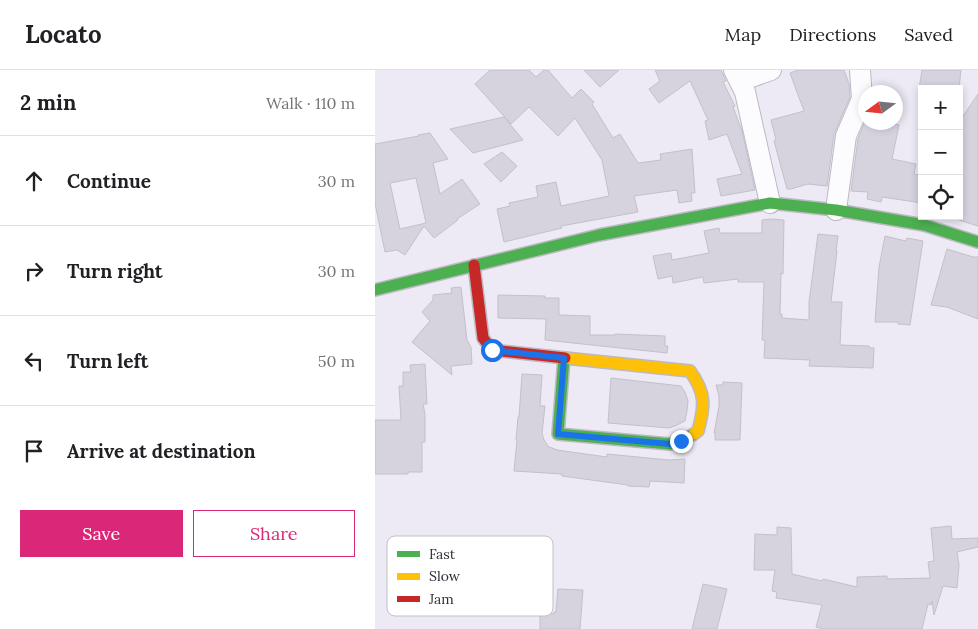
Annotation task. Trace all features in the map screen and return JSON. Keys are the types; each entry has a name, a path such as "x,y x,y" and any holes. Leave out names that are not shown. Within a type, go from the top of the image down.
{"street":[{"path":"770,203 745,92 737,76 771,70"},
{"path":"836,210 846,136 862,99 860,70"},
{"path":"375,290 599,235 770,203 836,210 924,225 978,242"},
{"path":"473,266 483,338 492,350 690,371 702,390 704,411 698,431 681,441 670,444 558,434 564,358"}],"building":[{"path":"490,70 529,70 536,77 544,70 548,70 572,98 581,89 594,102 592,104 613,138 620,134 638,163 661,160 660,154 692,149 695,193 691,193 692,201 679,203 677,190 634,196 638,212 561,226 562,228 504,242 497,209 510,206 509,203 538,197 536,186 556,182 561,206 609,196 602,160 575,118 558,136 529,107 511,124 475,84"},
{"path":"584,70 619,70 600,87"},
{"path":"655,70 721,70 726,81 723,82 735,106 733,107 742,131 755,190 721,196 717,179 742,174 727,134 709,140 705,121 708,120 690,81 659,103 649,89 660,81"},
{"path":"798,70 844,70 849,84 850,97 834,134 827,186 808,184 787,189 774,141 776,140 771,120 804,111 790,73"},
{"path":"922,70 961,70 959,85 920,85"},
{"path":"978,94 978,226 959,220 963,220 963,116"},
{"path":"504,117 523,140 473,153 450,129"},
{"path":"862,130 898,130 892,159 916,164 914,174 918,175 918,202 882,197 881,202 867,199 868,192 851,191 858,139"},
{"path":"430,133 448,159 433,163 440,194 462,179 480,204 457,219 434,238 424,226 405,255 397,250 385,252 375,203 375,144","holes":["416,178 426,223 400,229 390,183"]},
{"path":"502,152 517,166 501,182 484,164"},
{"path":"762,220 784,220 780,314 782,314 782,318 809,320 809,302 818,234 838,236 831,302 842,302 840,345 869,346 874,348 873,368 809,366 810,360 764,358 765,340 762,340 764,282 738,282 738,279 704,283 703,277 673,283 672,276 658,279 653,256 671,253 672,260 709,253 704,231 719,228 720,233 762,233"},
{"path":"885,236 906,241 907,238 923,241 910,325 898,324 898,322 875,322 879,267"},
{"path":"947,249 978,257 978,319 947,307 931,305"},
{"path":"461,287 467,340 471,347 472,364 451,366 452,375 412,342 430,321 422,312 433,300 433,295 452,293 451,288"},
{"path":"498,295 559,298 559,315 590,316 590,335 665,336 665,346 668,346 667,353 545,340 546,319 498,318"},
{"path":"425,364 427,404 423,404 425,442 422,442 422,472 375,474 375,420 401,420 399,386 403,386 403,372 411,372 410,365"},
{"path":"522,374 542,375 540,406 545,406 542,433 547,446 557,450 607,457 607,454 669,460 685,459 684,483 650,481 649,487 628,486 562,476 562,474 514,471"},
{"path":"611,378 681,386 688,401 685,421 669,428 608,423"},
{"path":"723,382 742,383 740,440 715,440 714,433 719,406 716,385 723,385"},
{"path":"951,526 952,539 978,538 978,547 957,552 959,565 957,588 943,586 934,615 932,601 931,605 928,604 922,629 823,629 816,627 822,605 776,598 777,592 772,591 775,570 754,570 755,534 777,535 777,527 791,528 792,574 857,587 857,577 887,576 887,579 930,578 928,562 934,561 931,528"},
{"path":"703,584 727,589 717,629 692,629"},
{"path":"558,589 583,590 580,629 540,629 540,616 553,616 554,612 556,612"}],"traffic: fast":[{"path":"375,290 599,235 770,203 836,210 924,225 978,242"},
{"path":"564,358 558,434 670,444 694,434"}],"traffic: slow":[{"path":"565,358 690,371 699,386 703,400 698,431 694,434"}],"traffic: jam":[{"path":"474,265 483,338 492,350 565,358"}],"route":[{"path":"492,350 564,358 558,434 670,444 681,441"}]}
